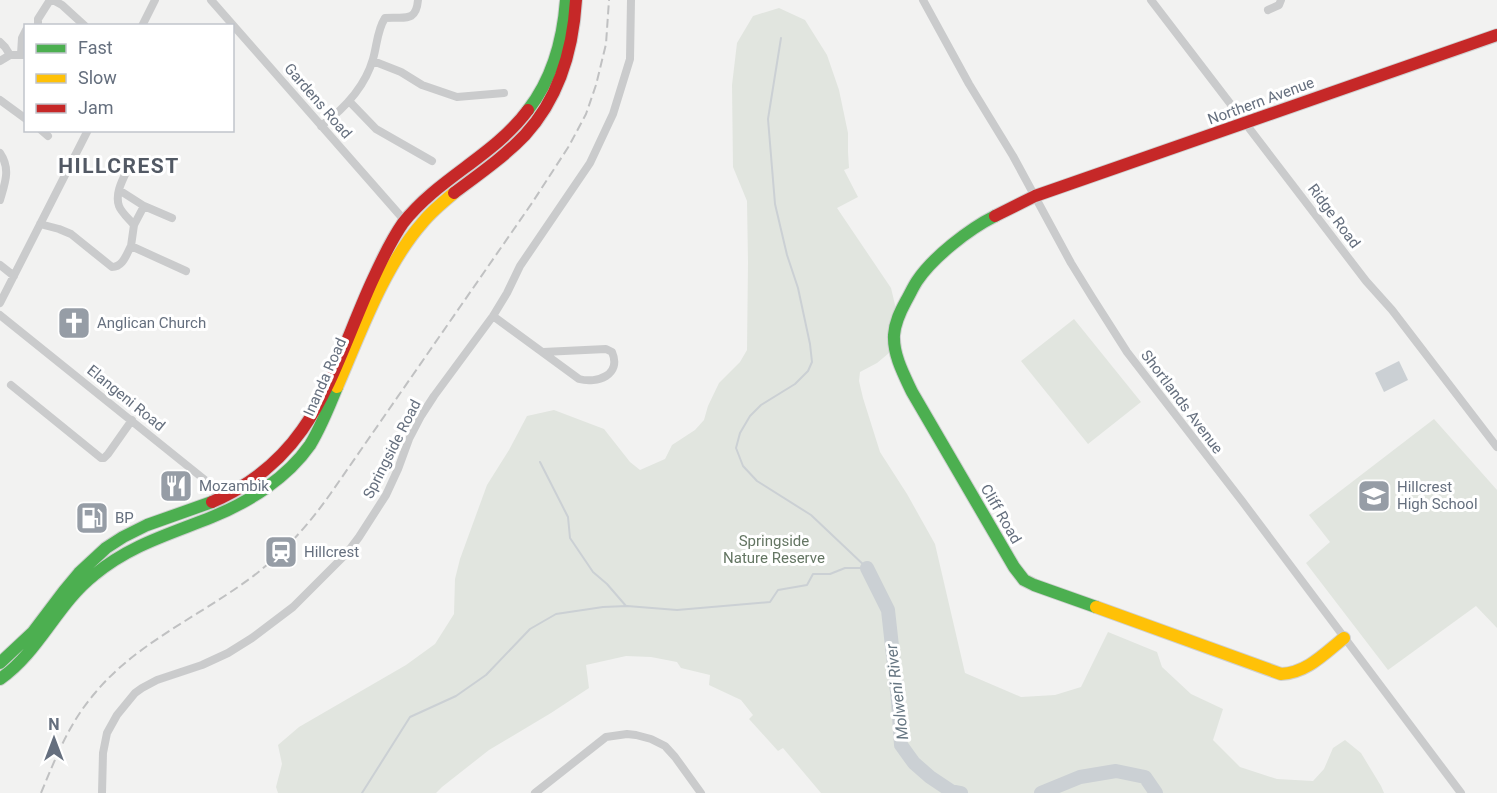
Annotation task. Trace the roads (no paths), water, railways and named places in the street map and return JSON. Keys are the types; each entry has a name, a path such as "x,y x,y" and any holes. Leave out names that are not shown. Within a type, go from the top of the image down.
{"main road":[{"name":"Inanda Road","path":"0,663 28,638 70,582 111,545 147,525 236,491 265,471 299,437 308,424 330,379 393,239 405,221 442,184 510,131 529,109 547,79 557,54 566,0"},
{"name":"Inanda Road","path":"0,679 20,663 78,591 93,576 141,544 223,512 258,492 296,462 312,441 323,420 381,290 411,237 432,212 512,148 531,128 554,94 565,69 573,37 576,0"},
{"name":"Northern Avenue","path":"1035,196 1497,35"},
{"name":"Cliff Road","path":"1035,196 977,225 939,256 913,286 897,318 894,336 900,366 912,392 1020,576 1034,585 1281,674 1299,671 1344,638"}],"street":[{"path":"38,22 51,0 62,5 83,24"},
{"path":"143,24 155,0"},
{"name":"Gardens Road","path":"211,0 232,24"},
{"path":"321,126 350,100 367,77 381,24 385,18 410,17 418,8 418,0"},
{"name":"Springside Road","path":"102,793 104,743 111,724 128,700 142,688 157,680 202,665 252,638 293,607 347,553 370,521 386,495 421,416 493,316 520,266 590,164 613,114 630,59 631,0"},
{"name":"Shortlands Avenue","path":"922,0 1092,297 1127,352 1461,793"},
{"name":"Ridge Road","path":"1151,0 1366,281 1392,310 1497,447"},
{"path":"1268,10 1279,5 1281,0"},
{"name":"Gardens Road","path":"234,26 405,221"},
{"path":"0,61 10,55 23,55 22,38 24,34"},
{"path":"0,42 10,55"},
{"path":"372,61 401,72 422,85 457,97 504,93"},
{"path":"0,100 24,118"},
{"path":"350,100 376,129 432,161"},
{"path":"43,132 48,136"},
{"path":"0,303 87,132"},
{"path":"0,153 4,160 7,177 0,200"},
{"path":"130,164 118,190 119,206 134,225"},
{"path":"118,190 172,219"},
{"path":"40,224 71,234 108,265 118,267 131,246 134,225 144,206"},
{"path":"131,246 186,271"},
{"path":"2,267 14,276"},
{"name":"Elangeni Road","path":"0,315 210,484 219,498 223,512"},
{"path":"493,316 579,379 595,381 605,376 615,365 612,352 606,349 543,352"},
{"path":"11,385 100,458 108,454 132,420"},
{"path":"535,793 606,737 627,734 651,739 665,746 675,756 701,793"}],"waterway":[{"path":"781,38 768,119 775,204 787,255 798,288 812,362 808,371 795,384 761,405 750,416 740,433 736,448 743,466 757,481 811,515 867,568"},
{"path":"540,462 568,517 570,538 593,572 626,606"},
{"path":"362,793 410,717 456,696 486,675 530,629 556,614 603,607 627,606 677,610 770,602 778,590 807,585 813,574 830,574 845,568 867,568"},
{"name":"Molweni River","path":"867,568 888,610 901,745 914,763 930,777 951,791 961,793"},
{"name":"Molweni River","path":"1041,793 1080,777 1116,771 1145,777 1156,793"}],"railway":[{"path":"41,793 70,728 86,704 110,677 144,648 238,587 264,567 311,520 331,493 569,146 586,114 596,85 606,44 609,0"}],"place":[{"name":"Anglican Church","path":"74,323"},
{"name":"Mozambik","path":"176,486"},
{"name":"Hillcrest High School","path":"1374,496"},
{"name":"BP","path":"92,518"},
{"name":"Hillcrest","path":"281,552"}],"district":[{"name":"HILLCREST","path":"119,166"}],"park label":[{"name":"Springside Nature Reserve","path":"774,550"}]}
